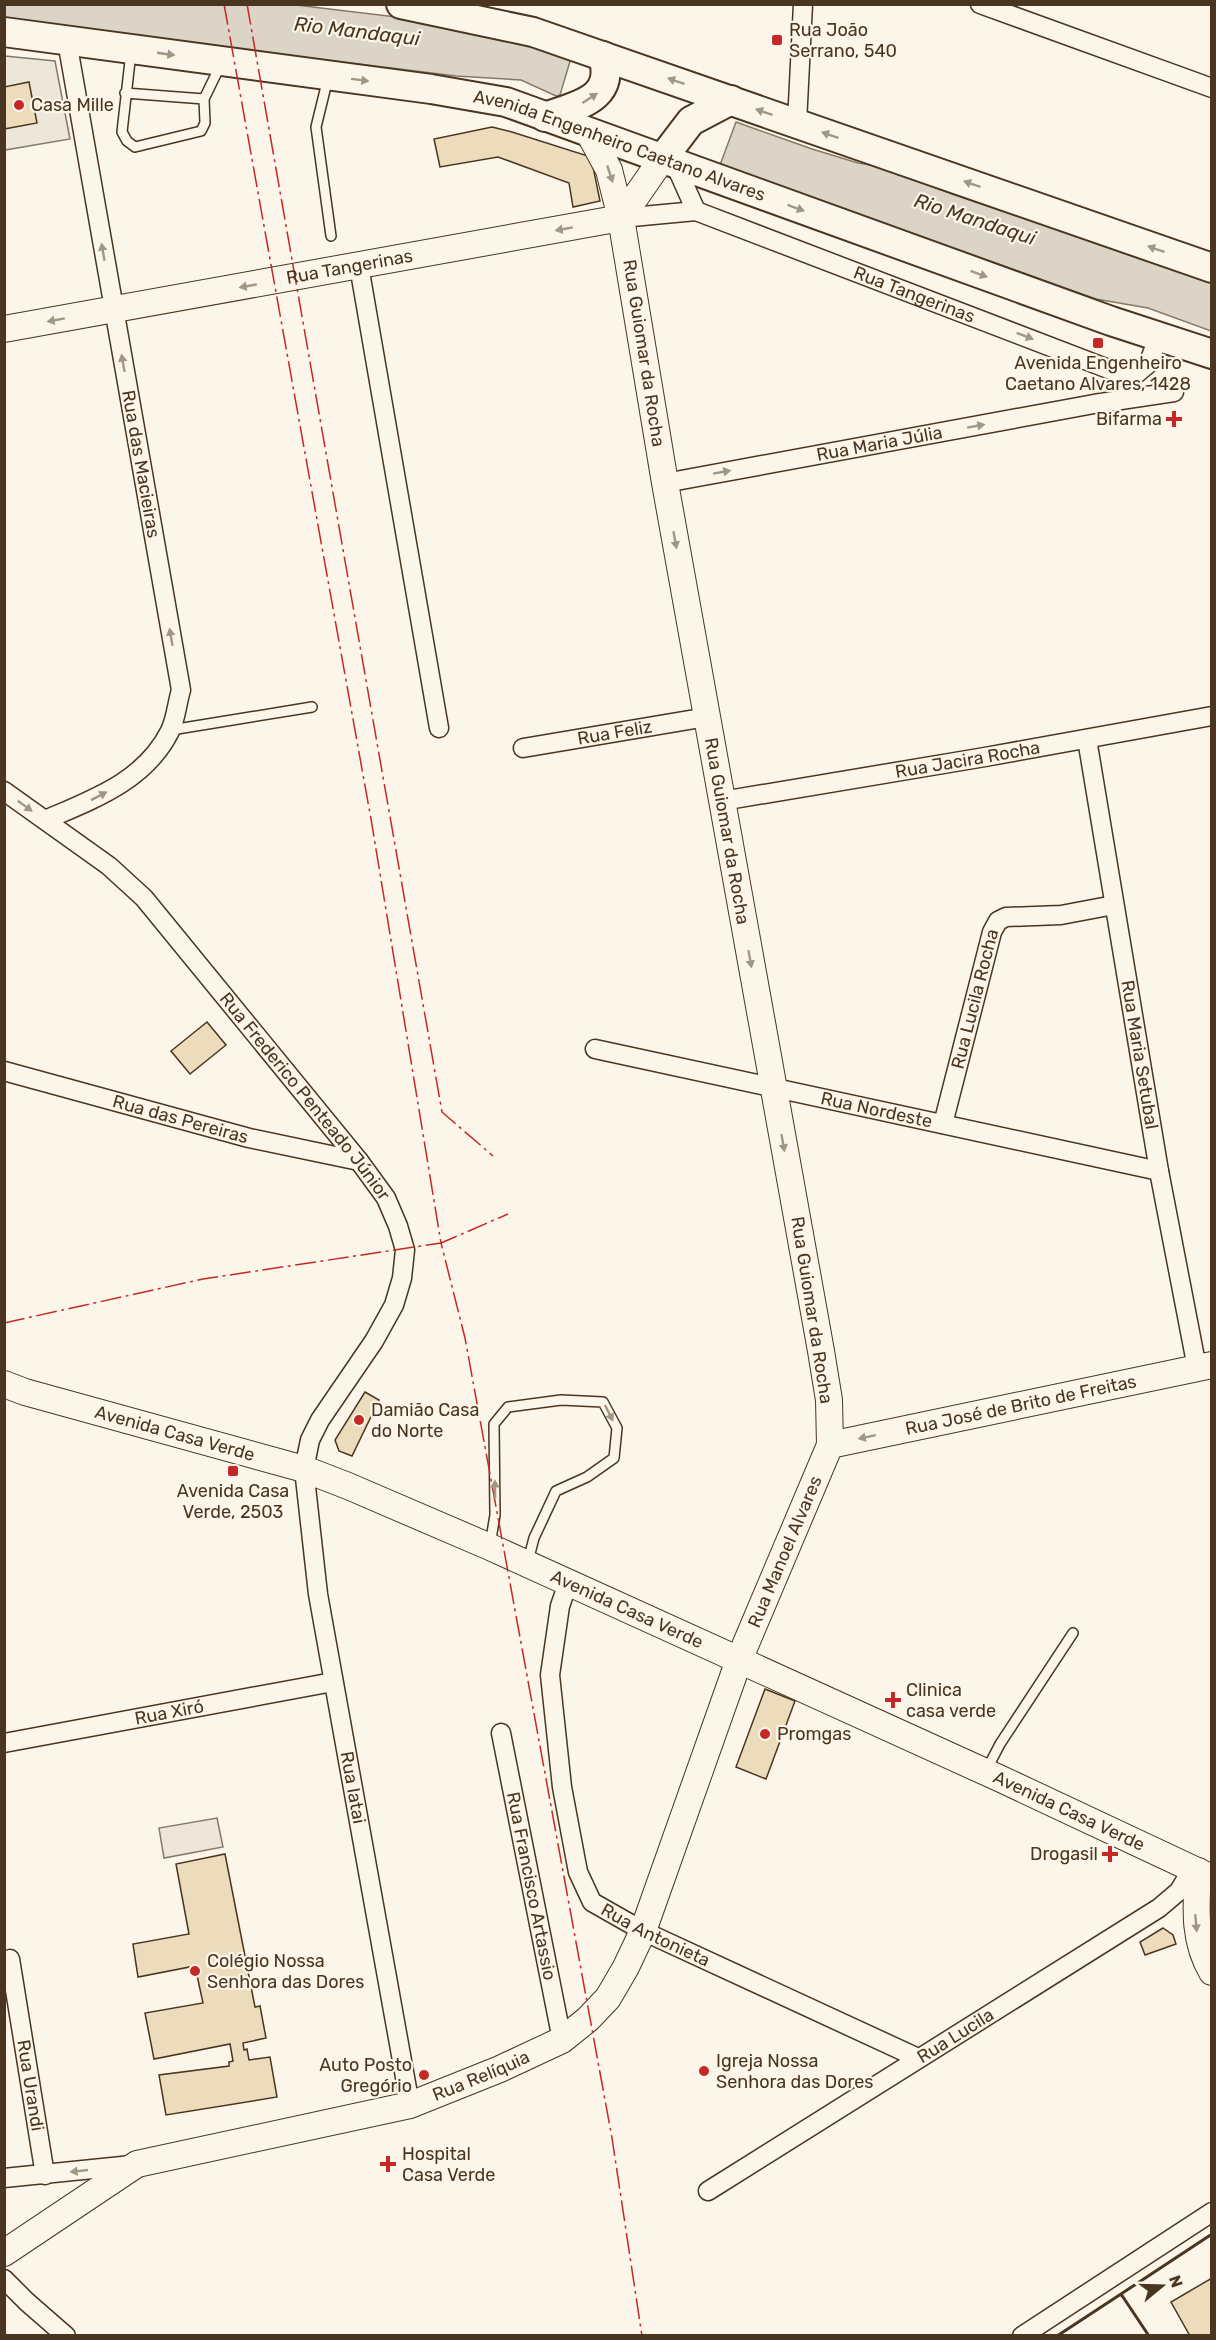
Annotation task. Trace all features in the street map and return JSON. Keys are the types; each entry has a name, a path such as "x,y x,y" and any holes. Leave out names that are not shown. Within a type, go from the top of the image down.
{"main road":[{"path":"401,4 533,32 1212,268"},
{"path":"488,4 506,11 533,32"},
{"name":"Avenida Engenheiro Caetano Alvares","path":"4,32 431,89 506,102 1100,317 1212,354"},
{"path":"544,117 584,102 596,94 605,83 603,56"},
{"path":"669,162 691,121 731,100"}],"street":[{"path":"797,123 803,4"},
{"path":"980,4 1212,88"},
{"name":"Rua das Macieiras","path":"45,820 91,800 133,777 149,762 171,730 181,690 67,41"},
{"name":"Rua Guiomar da Rocha","path":"589,133 609,170 621,218 664,483 827,1390 830,1445"},
{"path":"621,218 669,162 696,211"},
{"name":"Rua Tangerinas","path":"4,329 621,218 696,211 1132,378"},
{"path":"359,266 438,728"},
{"name":"Rua Maria Júlia","path":"1094,404 1115,392 1148,364 1159,336"},
{"name":"Rua Maria Júlia","path":"664,483 1094,404 1174,392"},
{"name":"Rua Jacira Rocha","path":"722,801 1212,716"},
{"name":"Rua Feliz","path":"523,748 707,717"},
{"name":"Rua Maria Setubal","path":"1087,739 1159,1171 1204,1366"},
{"name":"Rua Frederico Penteado Júnior","path":"4,791 109,866 144,898 359,1161 386,1198 405,1250 402,1278 394,1305 374,1341 320,1420 310,1440 304,1469"},
{"name":"Rua Lucila Rocha","path":"943,1124 993,932 998,921 1006,917 1055,915 1114,905"},
{"name":"Rua Nordeste","path":"595,1049 1159,1171"},
{"name":"Rua das Pereiras","path":"4,1071 249,1138 359,1161"},
{"name":"Rua José de Brito de Freitas","path":"830,1445 1204,1366"},
{"name":"Avenida Casa Verde","path":"11,1389 304,1469 348,1486 490,1547 986,1772 1144,1844 1201,1873"},
{"name":"Rua Manoel Alvares","path":"739,1660 830,1445"},
{"name":"Rua Iatai","path":"304,1469 318,1594 410,2105"},
{"name":"Rua Antonieta","path":"568,1583 560,1605 550,1675 562,1787 578,1872 592,1902 644,1931 918,2058"},
{"name":"Rua Relíquia","path":"4,2253 137,2164 410,2105 562,2040 588,2019 608,1998 644,1931 739,1660"},
{"name":"Rua Xiró","path":"4,1743 333,1682"},
{"name":"Rua Francisco Artassio","path":"501,1733 562,2040"},
{"path":"1201,1873 1196,1928 1203,1954 1212,1972"},
{"name":"Rua Lucila","path":"708,2192 1159,1908 1201,1873"},
{"name":"Rua Urandi","path":"10,1959 45,2175"},
{"path":"4,2178 137,2164"},
{"path":"1022,2336 1212,2212"},
{"path":"4,2279 60,2335"}],"lane":[{"path":"131,50 122,132 127,141 135,147 201,131 205,123 204,99 223,62"},
{"path":"328,76 316,128 331,236"},
{"path":"125,93 204,99"},
{"path":"171,730 312,707"},
{"path":"490,1547 495,1515 494,1424 508,1407 561,1400 603,1402 616,1428 614,1458 587,1477 556,1491 534,1538 527,1564"},
{"path":"986,1772 999,1744 1073,1633"}],"shaded area":[{"path":"5,56 55,61 70,139 5,150"},
{"path":"217,1818 223,1847 164,1858 159,1828"}],"water":[{"name":"Rio Mandaqui","path":"5,5 296,5 413,19 496,35 571,58 560,95 556,96 521,80 456,76 5,20"},
{"name":"Rio Mandaqui","path":"736,122 812,149 858,163 878,166 952,194 1211,282 1211,331 1148,308 1096,299 720,165"}],"building":[{"name":"Casa Mille","path":"29,82 37,123 4,129 4,87"},
{"path":"492,127 591,157 600,201 573,207 569,183 498,157 440,167 434,139"},
{"path":"207,1022 226,1045 190,1074 171,1051"},
{"name":"Damião Casa do Norte","path":"365,1392 379,1400 352,1456 339,1451 335,1440"},
{"name":"Promgas","path":"765,1689 795,1701 766,1779 736,1767"},
{"path":"225,1854 255,2007 260,2006 266,2038 243,2043 244,2050 247,2049 249,2060 270,2057 277,2097 166,2115 159,2075 229,2066 229,2062 233,2061 230,2044 154,2059 145,2013 203,2003 195,1966 138,1977 133,1944 189,1934 176,1864"},
{"path":"1163,1928 1173,1935 1176,1944 1145,1955 1140,1942"},
{"path":"1212,2278 1212,2336 1190,2336 1171,2302"}],"wall":[{"path":"1149,2336 1121,2294 1212,2234"},
{"path":"1057,2336 1121,2294 1122,2296"}],"power":[{"path":"224,4 371,819 441,1243 508,1214"},
{"path":"247,4 442,1112 493,1156"},
{"path":"4,1323 203,1279 441,1243 465,1338 612,2138 642,2336"}],"place":[{"name":"Rua João Serrano, 540","path":"777,40"},
{"name":"Casa Mille","path":"19,105"},
{"name":"Avenida Engenheiro Caetano Alvares, 1428","path":"1098,343"},
{"name":"Bifarma","path":"1174,419"},
{"name":"Damião Casa do Norte","path":"359,1420"},
{"name":"Avenida Casa Verde, 2503","path":"233,1471"},
{"name":"Clinica casa verde","path":"893,1700"},
{"name":"Promgas","path":"765,1734"},
{"name":"Drogasil","path":"1110,1854"},
{"name":"Colégio Nossa Senhora das Dores","path":"195,1971"},
{"name":"Igreja Nossa Senhora das Dores","path":"704,2071"},
{"name":"Auto Posto Gregório","path":"424,2075"},
{"name":"Hospital Casa Verde","path":"388,2164"}]}
